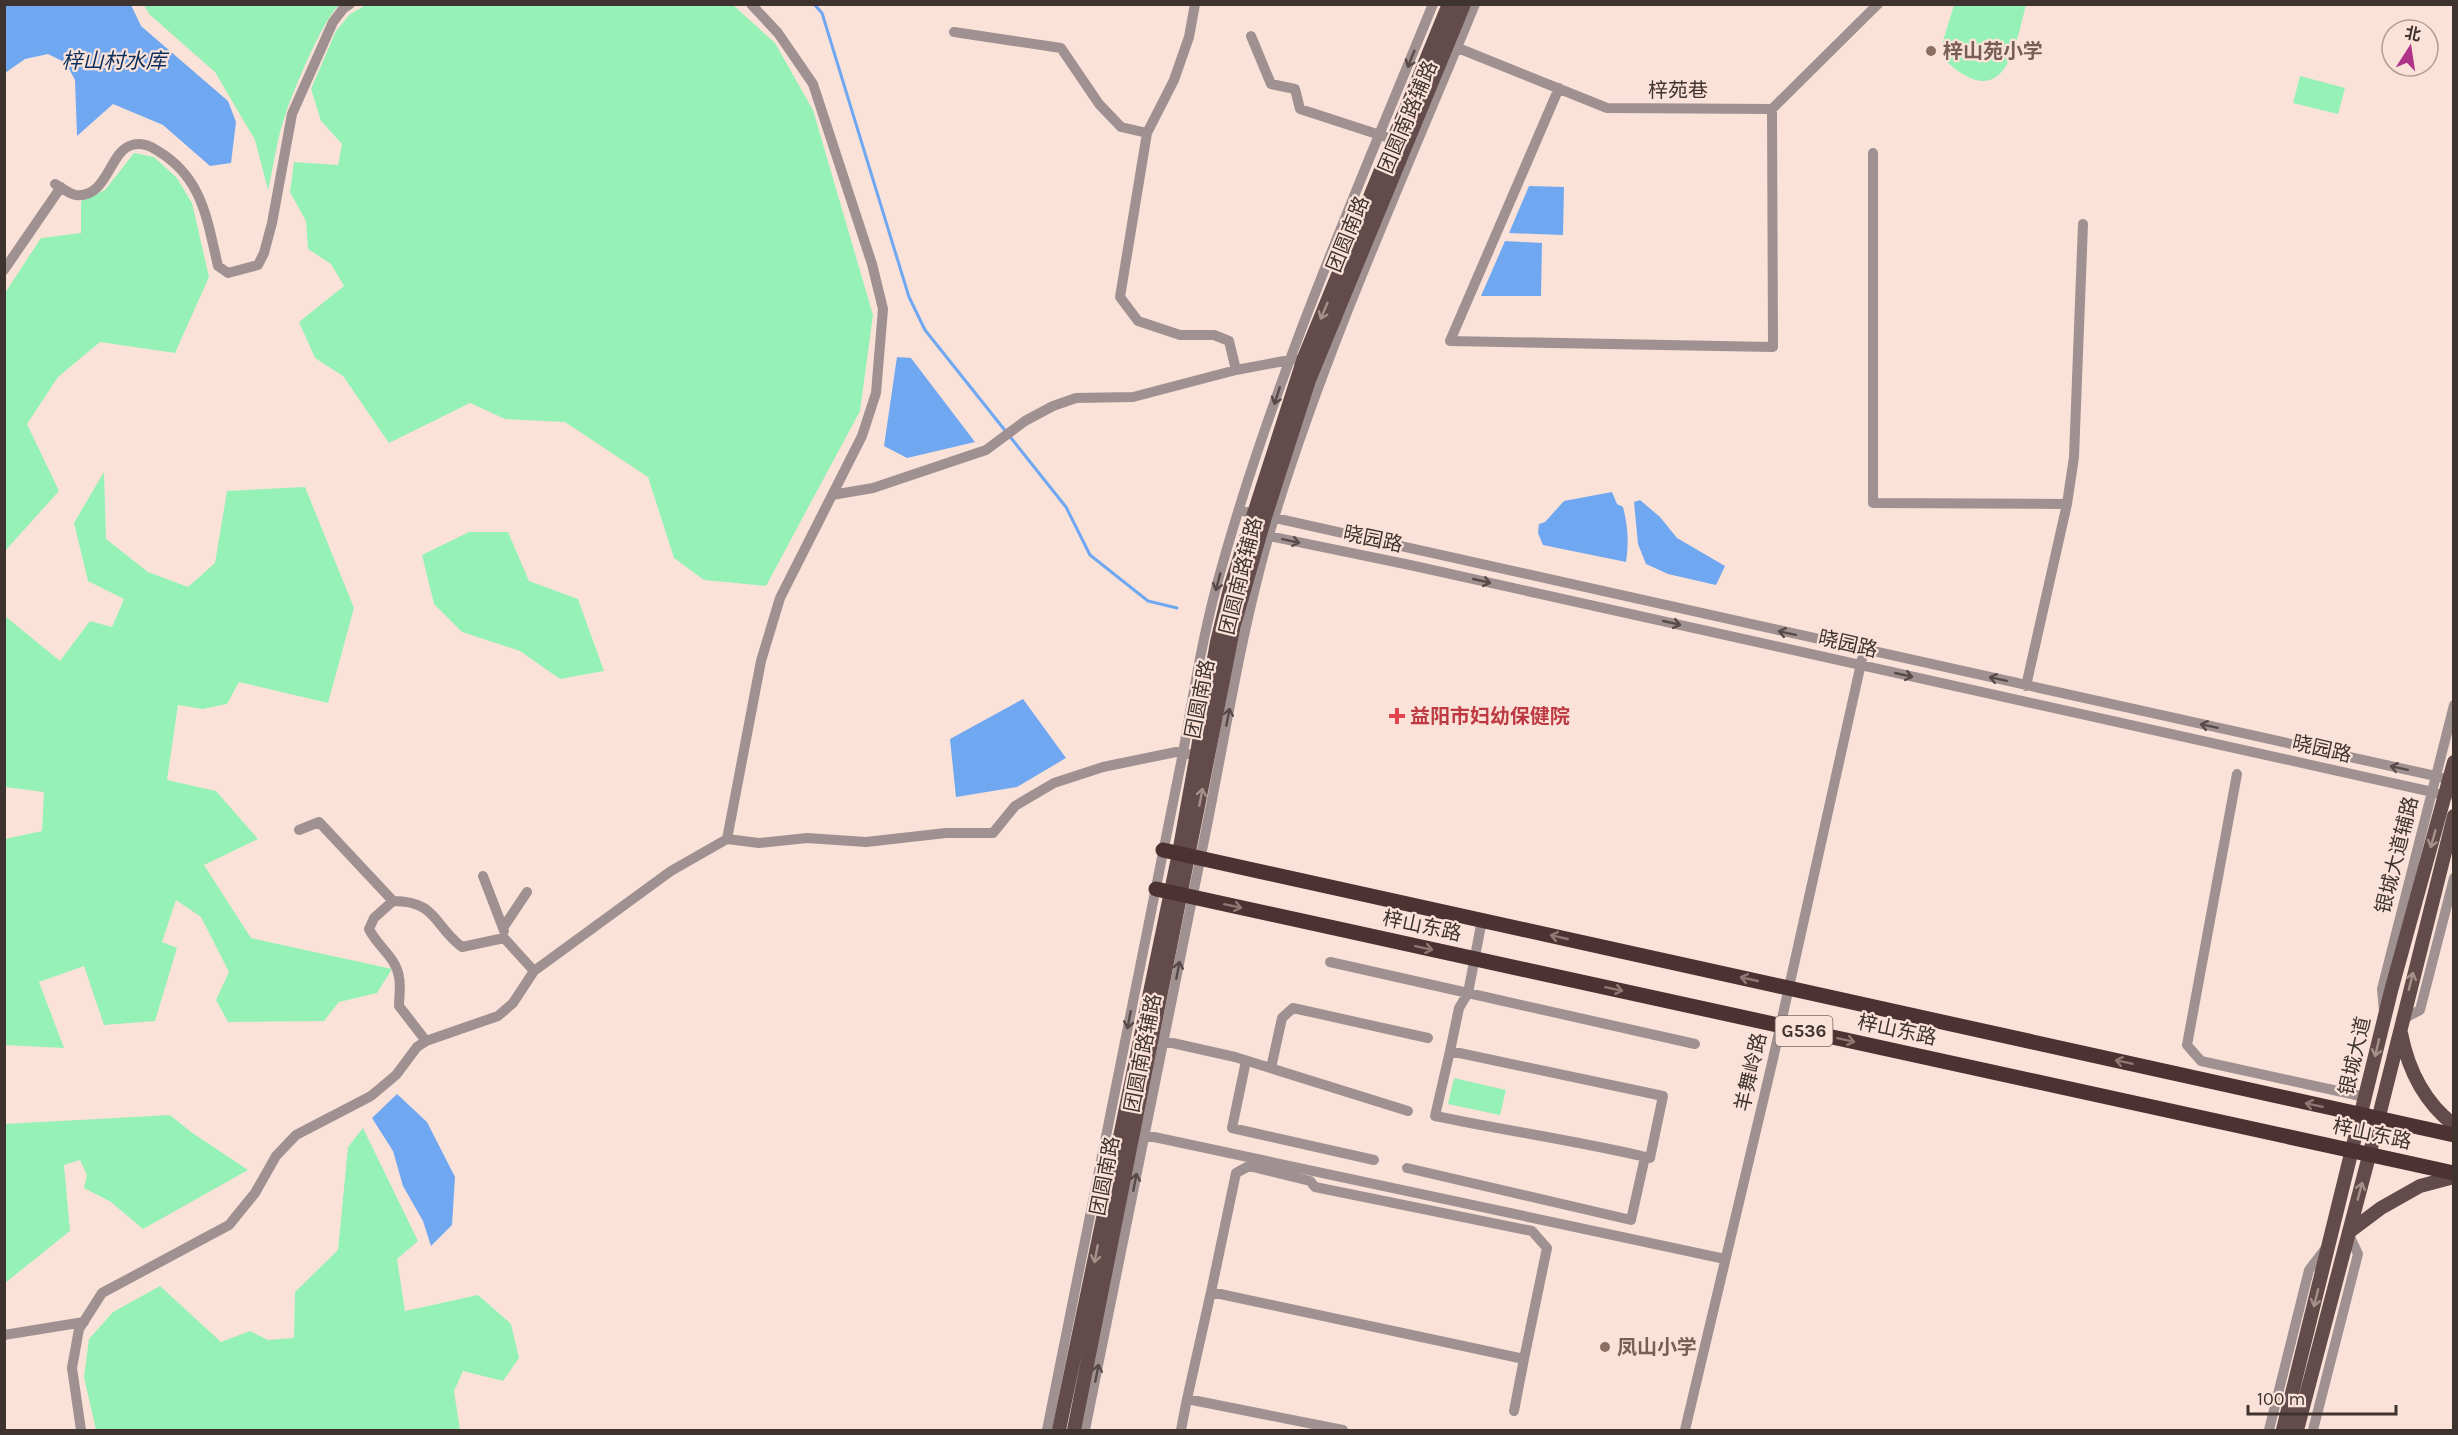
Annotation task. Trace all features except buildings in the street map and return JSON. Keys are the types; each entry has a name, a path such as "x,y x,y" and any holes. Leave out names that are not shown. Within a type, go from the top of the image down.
{"highway":[{"name":"梓山东路","path":"1163,850 2454,1135"},
{"name":"梓山东路","path":"1175,893 2454,1173"}],"main road":[{"name":"团圆南路","path":"1190,855 1189,754 1217,642 1258,515 1304,358 1449,4"},
{"name":"团圆南路","path":"1258,515 1309,380 1453,45 1464,4"},
{"name":"团圆南路","path":"1059,1431 1175,893 1190,855 1253,531"},
{"path":"1230,648 1245,623"},
{"name":"银城大道","path":"2283,1431 2385,1015 2454,762"},
{"name":"银城大道","path":"2297,1431 2454,816"},
{"name":"团圆南路","path":"1074,1431 1158,1040 1175,893"},
{"path":"2400,1023 2406,1057 2421,1089 2442,1116 2454,1125"},
{"path":"2349,1233 2381,1208 2420,1186 2454,1177"}],"street":[{"path":"4,270 58,185 74,195 85,194 98,187 123,151 132,145 149,145 178,165 194,185 205,211 218,266 228,273 258,265 264,254 272,223 292,114 333,22 350,4"},
{"path":"727,840 760,661 780,598 862,436 876,393 883,309 872,264 813,84 778,33 751,4"},
{"path":"1195,4 1189,38 1174,80 1147,133 1120,297 1138,321 1180,335 1214,335 1229,341 1236,370"},
{"name":"团圆南路辅路","path":"1190,855 1245,623 1253,531 1289,360 1433,4"},
{"name":"团圆南路辅路","path":"1453,45 1475,4"},
{"path":"1559,88 1450,341 1773,347 1772,109 1878,4"},
{"path":"954,32 1061,48 1099,104 1121,127 1147,133"},
{"path":"1251,36 1271,84 1295,90 1300,109 1394,140"},
{"name":"梓苑巷","path":"1453,45 1607,108 1772,109"},
{"path":"1873,153 1873,503 2067,504"},
{"path":"2026,686 2067,504 2074,457 2083,224"},
{"path":"832,495 873,488 986,450 1007,434 1053,406 1076,398 1133,397 1236,370 1304,358"},
{"name":"晓园路","path":"1258,515 2026,686 2447,786"},
{"name":"晓园路","path":"1253,531 2431,792 2447,786"},
{"name":"羊舞岭路","path":"1685,1431 1789,988 1864,650"},
{"name":"银城大道辅路","path":"2385,1015 2382,989 2431,792 2447,786 2454,705"},
{"path":"81,1431 72,1368 79,1329 102,1293 230,1225 255,1193 276,1156 296,1135 371,1096 396,1075 417,1047 426,1041 498,1016 513,1004 534,971 671,870 727,840 759,843 807,838 866,842 946,833 993,833 1015,806 1054,783 1103,767 1176,752 1189,754"},
{"name":"团圆南路辅路","path":"1047,1431 1175,893 1163,850 1189,754"},
{"path":"2237,774 2187,1045 2201,1060 2366,1096"},
{"path":"299,830 319,822 393,902"},
{"path":"483,876 504,933 534,971"},
{"path":"2400,1023 2420,1010 2454,878"},
{"path":"426,1041 399,1006 400,977 394,961 373,938 369,929 374,918 393,902 412,902 432,912 453,940 462,947 504,933 527,892"},
{"path":"1450,1051 1663,1096 1650,1158 1549,1136 1495,1129 1435,1116 1459,1008 1468,993 1482,920"},
{"path":"1330,962 1695,1044"},
{"path":"1271,1068 1282,1018 1293,1008 1428,1038"},
{"path":"1158,1040 1246,1060 1408,1111"},
{"path":"1246,1060 1232,1128 1374,1160"},
{"path":"1139,1134 1725,1259"},
{"name":"团圆南路辅路","path":"1085,1431 1139,1134"},
{"path":"1407,1168 1631,1220 1645,1157"},
{"path":"1181,1431 1236,1173 1249,1167 1310,1181 1315,1187 1532,1231 1547,1248 1514,1411"},
{"path":"2313,1431 2358,1254 2349,1233"},
{"path":"2269,1431 2309,1270 2330,1243"},
{"path":"1211,1292 1524,1359"},
{"path":"4,1335 84,1322"},
{"path":"1187,1399 1343,1431"}],"green space":[{"path":"368,4 733,5 775,43 813,110 873,315 860,411 766,586 704,580 674,558 648,477 565,422 505,419 470,403 389,443 343,376 315,358 299,322 344,286 331,264 308,249 306,221 290,192 294,162 338,165 342,144 321,121 311,89 336,31 350,14"},
{"path":"144,5 340,5 326,23 302,72 280,132 268,190 255,140 215,72 149,14"},
{"path":"1954,5 2026,5 2011,55 2004,69 1995,78 1982,81 1967,76 1947,62 1943,41"},
{"path":"2300,76 2345,88 2338,114 2293,103"},
{"path":"134,153 154,157 177,178 192,203 209,277 175,353 100,342 58,377 27,424 59,491 5,551 5,293 41,238 81,233 81,201 105,190"},
{"path":"104,472 106,539 148,572 188,587 215,563 227,491 305,487 354,608 328,703 239,682 227,704 203,709 178,705 167,780 216,791 258,839 204,865 251,938 392,969 377,993 339,1002 324,1021 228,1022 216,1000 229,972 201,917 176,900 162,942 177,948 155,1021 104,1025 84,966 39,982 64,1048 5,1045 5,839 42,831 44,792 5,787 5,616 60,661 90,621 112,627 124,599 88,581 74,523"},
{"path":"469,532 508,532 529,581 578,599 604,671 560,679 520,651 462,632 434,604 422,555"},
{"path":"1454,1078 1506,1090 1500,1115 1448,1104"},
{"path":"170,1115 248,1170 143,1229 111,1202 84,1188 87,1175 80,1160 64,1165 70,1231 5,1283 5,1124"},
{"path":"363,1128 418,1241 397,1259 405,1311 478,1295 511,1324 519,1358 503,1381 463,1371 454,1391 460,1430 96,1430 84,1377 89,1339 113,1312 160,1286 221,1342 250,1331 268,1340 294,1338 295,1292 338,1250 348,1147"}],"water":[{"name":"梓山村水库","path":"5,4 131,5 141,26 228,101 236,122 231,163 210,166 163,125 113,104 77,136 75,80 66,63 48,54 25,59 5,73"},
{"path":"1529,186 1564,187 1563,235 1509,233"},
{"path":"1505,241 1542,243 1541,296 1481,296"},
{"path":"897,357 911,358 975,442 907,458 884,446"},
{"path":"1612,492 1617,504 1623,507 1625,514 1628,541 1626,562 1543,545 1538,533 1539,524 1545,522 1564,501"},
{"path":"1640,500 1660,517 1677,538 1725,566 1716,585 1668,574 1646,564 1638,544 1634,502"},
{"path":"1023,699 1066,758 1017,787 956,797 950,739"},
{"path":"397,1094 427,1122 455,1177 452,1225 431,1246 423,1221 403,1186 393,1151 372,1118"}],"waterway":[{"path":"814,4 822,13 909,297 925,330 1066,507 1090,555 1148,601 1177,608"}],"place":[{"name":"梓山苑小学","path":"1931,51"},
{"name":"益阳市妇幼保健院","path":"1397,716"},
{"name":"凤山小学","path":"1605,1347"}]}
